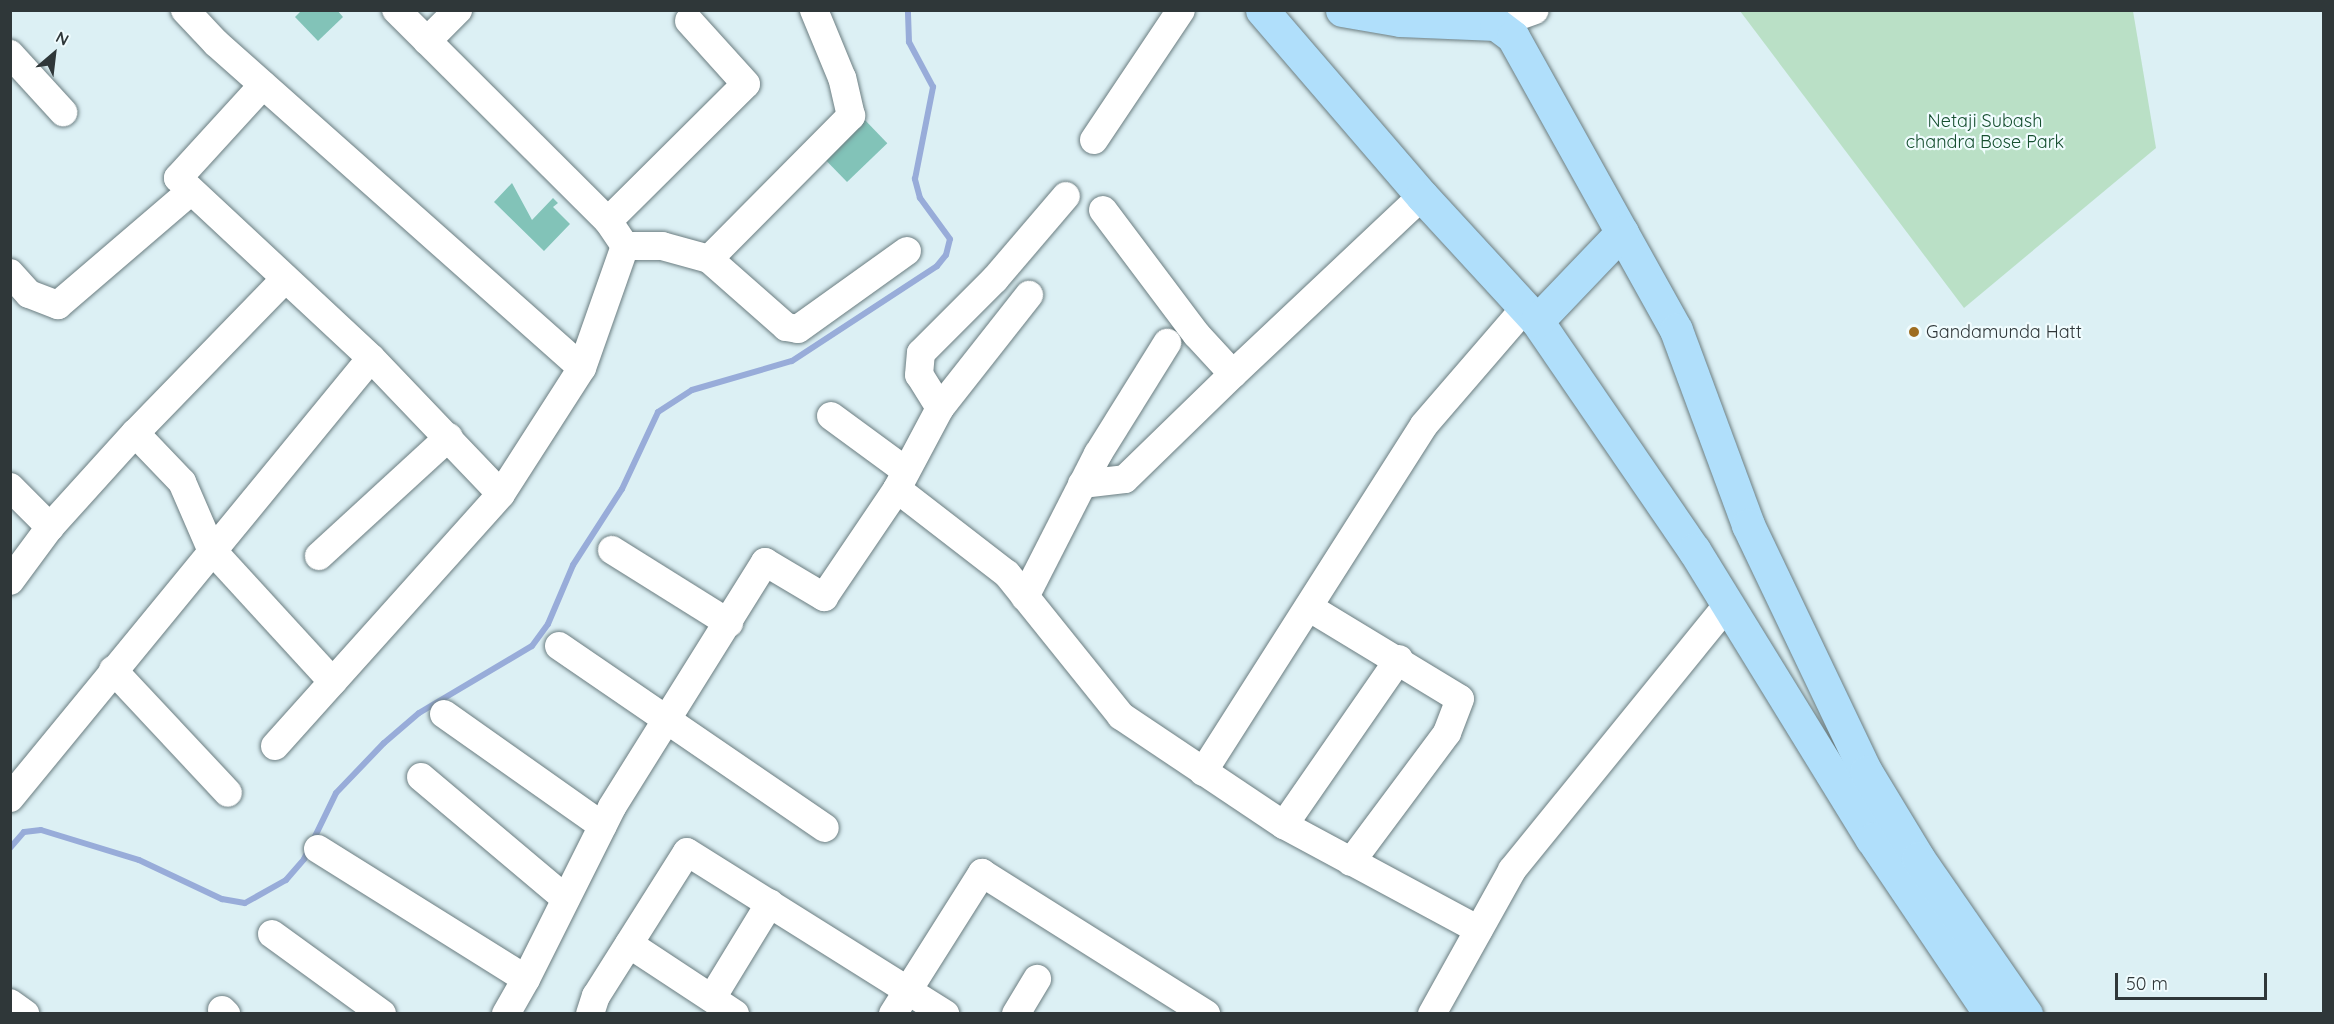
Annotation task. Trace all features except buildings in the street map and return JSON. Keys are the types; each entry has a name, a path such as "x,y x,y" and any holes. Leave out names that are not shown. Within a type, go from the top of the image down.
{"main road":[{"path":"1262,10 1422,196 1532,314 1727,605 1872,839 1990,1014"},
{"path":"1342,10 1400,20 1496,24 1506,28 1523,53 1676,330 1748,525 1866,772 1918,858 2026,1014"},
{"path":"1532,314 1622,232"}],"street":[{"path":"185,10 263,86 582,368"},
{"path":"396,10 608,220 625,246"},
{"path":"427,41 458,10"},
{"path":"709,259 851,116 842,78 814,10"},
{"path":"1094,140 1181,10"},
{"path":"1496,24 1535,10"},
{"path":"608,220 746,84 689,21"},
{"path":"10,54 63,112"},
{"path":"263,86 177,178 284,280 371,358 501,494"},
{"path":"10,273 29,294 58,305 191,191"},
{"path":"940,408 919,375 921,353 994,279 1066,196"},
{"path":"1082,484 1125,479 1422,196"},
{"path":"1103,210 1197,335 1233,374"},
{"path":"625,246 662,246 709,259 786,327 798,329 907,251"},
{"path":"275,746 501,494 582,368 625,246"},
{"path":"10,581 50,527 135,433 284,280"},
{"path":"506,1014 603,826 765,562 824,597 901,480 940,408 1029,295"},
{"path":"1203,772 1310,608 1424,425 1532,314"},
{"path":"1025,597 1082,484 1167,343"},
{"path":"10,798 211,549 371,358"},
{"path":"831,416 1007,574 1121,716 1284,825 1479,930"},
{"path":"135,433 182,482 211,549 333,682"},
{"path":"319,556 449,437"},
{"path":"10,487 50,527"},
{"path":"612,550 729,623"},
{"path":"1432,1014 1512,870 1727,605"},
{"path":"1310,608 1399,659 1460,699 1457,716 1351,862"},
{"path":"558,646 825,828"},
{"path":"1284,825 1399,659"},
{"path":"114,670 228,793"},
{"path":"444,714 603,826"},
{"path":"421,777 566,898"},
{"path":"318,849 526,979"},
{"path":"590,1014 629,944 687,852 945,1014"},
{"path":"893,1014 982,873 1206,1014"},
{"path":"629,944 723,1006 770,903"},
{"path":"272,934 381,1014"},
{"path":"1016,1014 1037,979"},
{"path":"10,1003 24,1014"}],"green space":[{"name":"Netaji Subash chandra Bose Park","path":"1740,11 2133,11 2156,148 1964,308"}],"waterway":[{"path":"10,848 24,832 41,830 139,860 222,899 245,903 286,880 304,859 336,793 384,743 419,713 532,646 548,624 573,565 622,489 658,412 692,390 792,361 937,266 946,255 950,239 920,198 915,179 933,87 909,42 908,10"}],"place":[{"name":"Gandamunda Hatt","path":"1914,332"}]}
